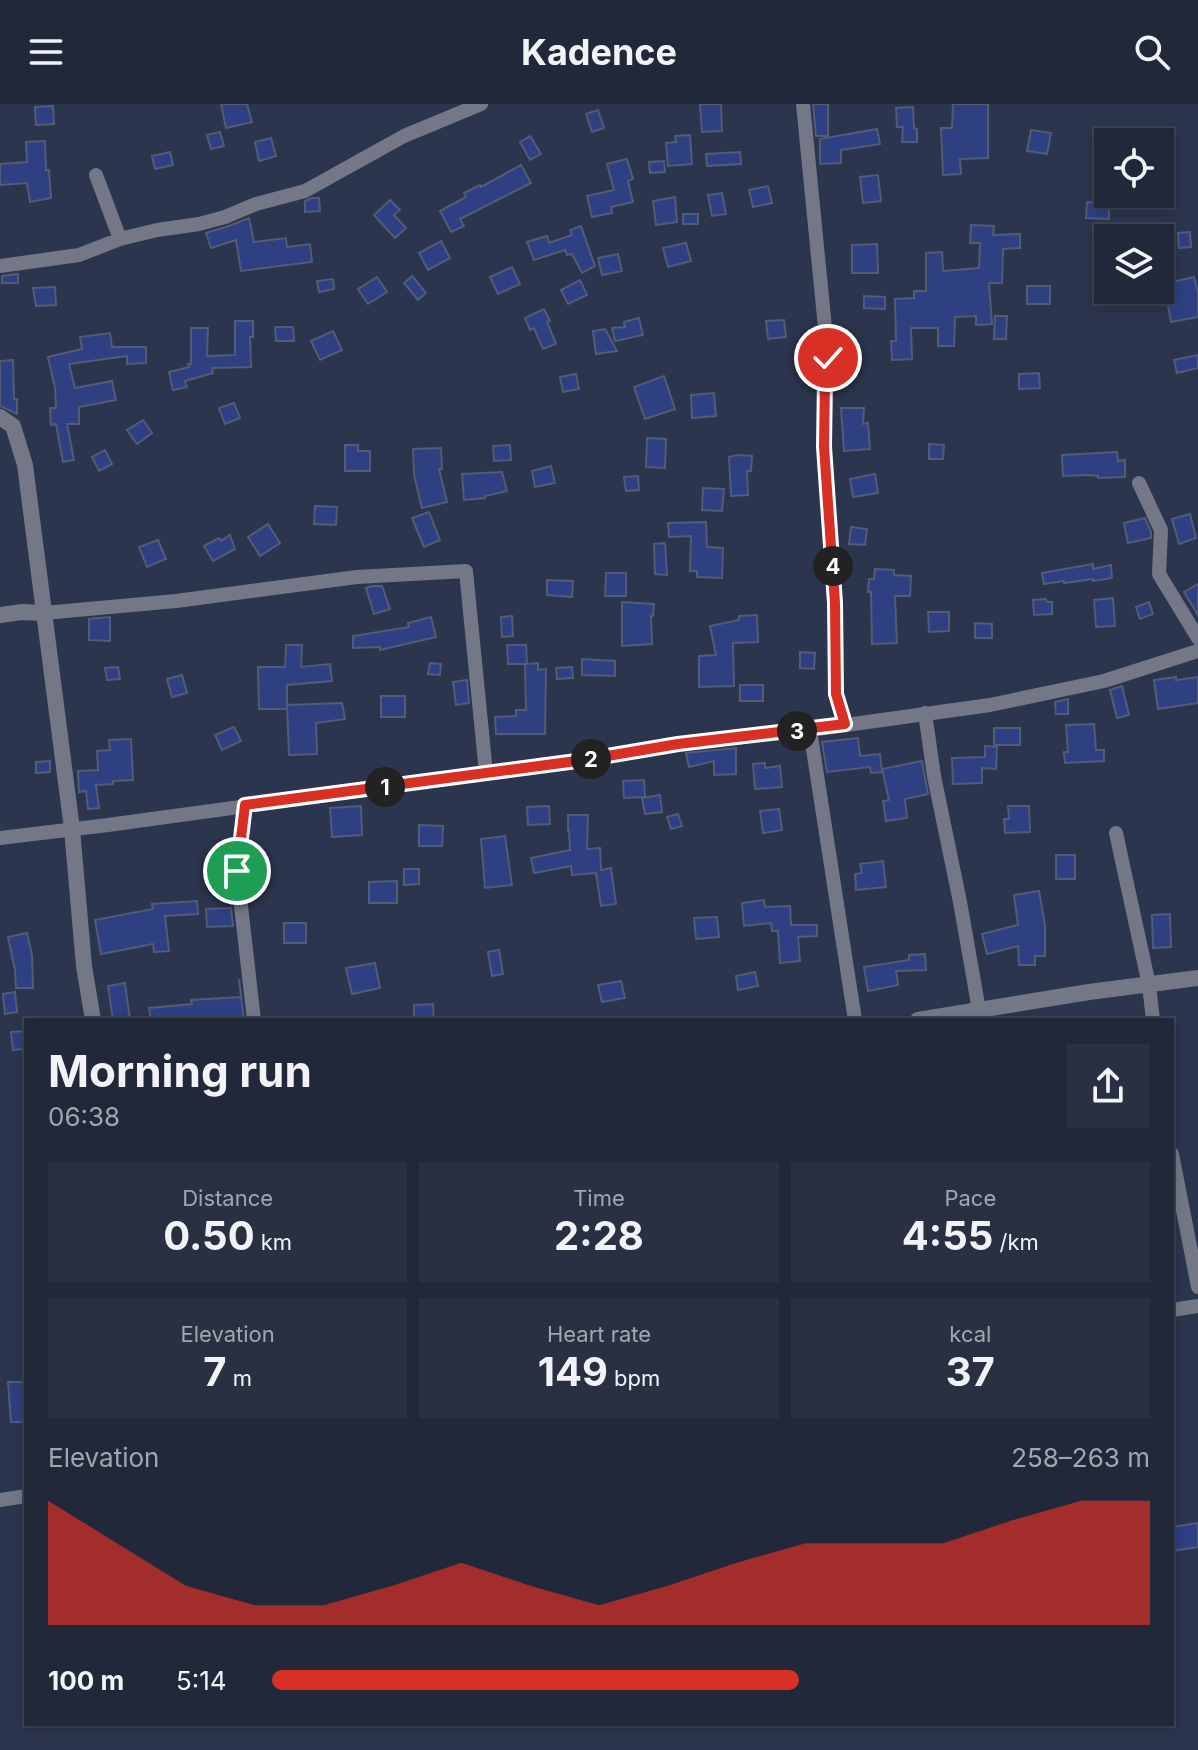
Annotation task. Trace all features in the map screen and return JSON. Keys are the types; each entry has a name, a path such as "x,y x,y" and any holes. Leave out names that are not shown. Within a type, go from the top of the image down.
{"street":[{"path":"0,266 79,255 120,239 199,224 305,191 404,136 481,104"},
{"path":"803,104 828,358 824,447 835,603 836,694 845,724"},
{"path":"96,175 120,239"},
{"path":"0,417 13,426 25,465 72,829 84,966 93,1018"},
{"path":"1139,483 1161,530 1159,574 1198,638"},
{"path":"0,615 176,601 357,577 466,571 486,773"},
{"path":"0,838 584,760 678,744 810,730 990,705 1104,681 1198,651"},
{"path":"925,713 934,776 979,1010"},
{"path":"810,730 855,1018"},
{"path":"245,805 237,871 254,1018"},
{"path":"1116,833 1149,985 1153,1018"},
{"path":"930,1018 1198,978"},
{"path":"1174,1164 1198,1287"},
{"path":"1174,1310 1198,1306"},
{"path":"0,1500 24,1496"}],"building":[{"path":"221,104 247,104 252,122 226,128"},
{"path":"700,104 721,104 722,131 702,132"},
{"path":"813,104 828,104 828,136 816,136"},
{"path":"953,104 988,104 988,158 960,159 961,174 943,175 941,128 952,128"},
{"path":"53,106 54,124 36,125 35,107"},
{"path":"913,107 917,142 902,142 903,127 897,127 896,108"},
{"path":"598,110 604,128 592,132 586,114"},
{"path":"877,129 880,144 841,150 841,163 820,164 820,139"},
{"path":"1031,130 1051,133 1047,154 1027,151"},
{"path":"220,132 224,146 211,149 207,135"},
{"path":"690,135 692,164 668,166 666,143 676,142 675,136"},
{"path":"530,136 541,154 530,160 520,142"},
{"path":"271,138 276,156 259,161 255,142"},
{"path":"45,141 51,198 30,202 27,183 0,185 0,164 27,162 26,142"},
{"path":"170,152 173,165 155,169 152,156"},
{"path":"740,152 741,164 707,166 706,154"},
{"path":"627,159 633,179 628,181 633,202 611,207 612,213 592,217 587,196 614,190 607,164"},
{"path":"664,161 665,172 650,173 649,162"},
{"path":"521,165 531,183 460,219 464,226 451,232 440,211 466,197 464,193"},
{"path":"878,175 881,201 863,203 860,177"},
{"path":"768,186 772,203 753,207 749,190"},
{"path":"722,193 726,214 712,216 708,195"},
{"path":"675,197 677,222 656,225 653,201"},
{"path":"319,198 320,211 305,212 305,201"},
{"path":"390,200 400,210 394,215 406,228 395,238 374,215"},
{"path":"1087,202 1094,202 1094,208 1109,208 1109,219 1086,218"},
{"path":"683,214 698,214 698,224 683,224"},
{"path":"249,218 254,242 286,238 287,247 310,244 312,262 241,271 236,240 211,248 206,233"},
{"path":"971,225 994,226 993,235 1020,234 1020,248 1003,249 1002,283 989,283 992,324 976,325 976,316 955,317 954,346 938,346 938,328 911,328 912,359 892,360 891,341 896,341 895,299 914,298 914,291 926,291 926,253 942,252 943,271 979,268 980,243 970,243"},
{"path":"581,226 595,266 582,273 572,254 567,255 565,250 534,260 527,242 547,236 549,243 572,235 570,230"},
{"path":"1190,232 1191,247 1179,248 1178,233"},
{"path":"441,241 450,258 428,270 419,253"},
{"path":"686,243 691,261 668,267 663,248"},
{"path":"877,244 878,273 852,273 852,245"},
{"path":"618,254 622,271 602,275 598,258"},
{"path":"512,267 520,284 498,294 490,277"},
{"path":"18,274 18,283 2,283 2,276"},
{"path":"412,276 426,293 418,300 404,283"},
{"path":"377,277 387,292 368,304 358,289"},
{"path":"1194,277 1198,317 1171,322 1168,304 1174,304 1174,282"},
{"path":"333,279 334,289 319,292 317,281"},
{"path":"580,280 587,295 568,304 561,290"},
{"path":"1027,286 1050,286 1050,304 1027,304"},
{"path":"55,287 56,305 36,306 33,288"},
{"path":"864,296 885,297 885,309 864,308"},
{"path":"544,309 556,344 543,349 534,328 530,330 525,318"},
{"path":"995,316 1007,316 1006,339 994,339"},
{"path":"639,318 643,335 615,341 612,328 625,327 624,322"},
{"path":"784,320 786,337 768,339 766,321"},
{"path":"235,321 253,321 251,367 212,368 213,373 185,381 187,387 173,390 169,372 191,364 191,328 208,328 207,356 235,355"},
{"path":"275,327 293,327 294,341 276,341"},
{"path":"605,329 617,351 596,354 593,331"},
{"path":"333,331 342,350 320,360 311,341"},
{"path":"110,333 112,347 146,347 146,363 127,364 127,356 69,364 75,388 112,381 116,400 79,407 79,424 67,424 74,460 63,462 56,424 51,425 50,408 56,408 48,357 82,349 80,337"},
{"path":"1198,355 1198,368 1177,373 1174,360"},
{"path":"13,360 17,414 0,406 0,361"},
{"path":"1039,373 1040,388 1019,389 1019,374"},
{"path":"576,374 579,389 563,392 560,377"},
{"path":"664,376 675,409 645,419 634,387"},
{"path":"714,393 716,416 692,418 691,395"},
{"path":"234,403 240,418 225,424 219,408"},
{"path":"841,408 864,408 863,424 868,423 870,449 844,451"},
{"path":"143,420 152,433 137,444 127,430"},
{"path":"647,438 666,439 665,468 646,467"},
{"path":"929,444 944,445 943,459 929,459"},
{"path":"345,445 358,445 358,451 370,451 370,471 345,471"},
{"path":"510,445 511,460 494,461 493,446"},
{"path":"441,448 442,469 439,469 447,502 422,508 414,475 413,449"},
{"path":"105,450 112,464 99,471 92,457"},
{"path":"1117,452 1118,461 1125,460 1125,477 1063,476 1062,455"},
{"path":"752,456 751,471 747,471 748,495 731,496 729,457"},
{"path":"551,466 555,483 535,487 532,471"},
{"path":"502,472 507,491 464,500 462,474"},
{"path":"875,474 878,493 853,497 850,479"},
{"path":"638,476 639,490 626,491 624,477"},
{"path":"703,488 724,489 722,511 702,510"},
{"path":"315,506 337,507 336,525 314,524"},
{"path":"429,512 440,540 424,547 412,518"},
{"path":"1190,514 1196,538 1179,544 1172,519"},
{"path":"1145,518 1151,538 1128,543 1124,523"},
{"path":"706,522 707,547 723,548 722,578 697,577 697,571 690,571 691,536 669,537 668,523"},
{"path":"268,524 280,543 260,556 248,537"},
{"path":"851,527 867,529 865,545 849,544"},
{"path":"230,535 235,549 213,561 204,546"},
{"path":"158,540 166,559 147,567 139,547"},
{"path":"665,543 667,575 655,574 654,544"},
{"path":"1093,564 1093,569 1111,565 1112,578 1044,584 1042,573"},
{"path":"875,569 894,570 894,575 911,576 910,596 895,596 897,643 872,644 871,592 868,592 869,579 874,579"},
{"path":"606,573 626,573 626,596 605,596"},
{"path":"547,580 573,581 572,597 547,595"},
{"path":"1198,584 1198,615 1184,592"},
{"path":"382,586 390,609 374,614 366,588"},
{"path":"1113,598 1115,626 1096,627 1094,600"},
{"path":"1033,600 1052,602 1052,614 1034,615"},
{"path":"622,602 654,604 652,644 622,646"},
{"path":"1149,602 1153,614 1140,619 1136,607"},
{"path":"928,612 949,612 949,631 929,632"},
{"path":"757,615 758,642 733,643 734,686 699,687 699,656 716,655 710,626 739,620 739,616"},
{"path":"512,616 513,636 502,637 501,617"},
{"path":"110,617 110,641 89,640 89,619"},
{"path":"431,617 436,637 380,650 380,647 353,648 353,636 409,627 408,623"},
{"path":"975,623 992,624 992,638 975,638"},
{"path":"286,645 302,645 301,667 330,664 332,681 287,685 287,709 259,709 258,667 285,667"},
{"path":"507,645 526,645 527,664 538,663 538,670 546,669 545,734 496,734 495,717 516,716 516,710 526,710 525,664 508,664"},
{"path":"800,652 815,653 814,669 800,668"},
{"path":"582,659 615,661 615,676 582,675"},
{"path":"430,663 441,664 440,675 428,674"},
{"path":"118,667 120,679 107,680 105,668"},
{"path":"572,667 573,678 557,679 556,668"},
{"path":"182,675 187,693 172,697 167,679"},
{"path":"1176,677 1176,680 1198,677 1198,703 1158,709 1154,680"},
{"path":"467,680 469,703 456,705 453,682"},
{"path":"740,685 763,685 763,701 740,701"},
{"path":"1122,686 1129,715 1117,718 1110,690"},
{"path":"381,696 405,696 405,717 381,717"},
{"path":"1068,699 1068,714 1056,714 1055,702"},
{"path":"342,703 345,719 316,723 317,754 289,755 287,705"},
{"path":"1094,724 1096,750 1104,750 1104,761 1065,763 1064,752 1068,752 1066,725"},
{"path":"234,727 241,741 222,750 215,735"},
{"path":"994,728 1020,728 1020,745 994,745"},
{"path":"858,738 860,756 880,754 882,772 871,773 870,767 827,772 822,742"},
{"path":"131,739 133,780 96,785 99,808 88,809 86,791 79,792 78,771 98,770 97,751 110,750 109,740"},
{"path":"985,746 997,747 996,769 982,768 982,783 953,784 952,758 985,757"},
{"path":"736,748 736,774 714,775 714,761 689,767 686,753"},
{"path":"50,761 50,772 36,773 36,762"},
{"path":"922,761 928,794 905,799 907,818 886,821 883,801 889,800 882,769"},
{"path":"765,763 765,768 780,766 782,787 755,789 753,764"},
{"path":"644,780 645,797 624,798 623,781"},
{"path":"660,795 662,812 645,814 642,798"},
{"path":"361,806 362,835 332,837 330,808"},
{"path":"549,806 550,824 528,825 527,807"},
{"path":"1008,806 1029,806 1030,832 1005,833 1004,819 1009,819"},
{"path":"779,809 782,830 763,833 760,811"},
{"path":"678,814 682,826 671,829 667,817"},
{"path":"568,815 588,815 587,849 600,848 601,870 611,868 616,904 601,906 596,873 572,875 571,866 534,873 531,858 570,850"},
{"path":"419,825 443,826 442,846 419,846"},
{"path":"505,836 512,885 485,888 481,839"},
{"path":"1056,855 1075,855 1075,879 1056,879"},
{"path":"883,861 886,887 856,890 855,874 862,873 860,864"},
{"path":"404,869 419,869 419,884 404,885"},
{"path":"397,881 397,903 369,903 369,882"},
{"path":"1039,891 1045,925 1045,956 1035,956 1035,965 1019,965 1018,946 987,954 982,934 1018,925 1014,895"},
{"path":"764,900 765,907 790,906 791,925 817,925 817,936 798,937 800,961 780,963 778,931 772,931 771,923 744,926 742,903"},
{"path":"197,901 198,914 165,916 169,951 154,952 153,944 101,954 95,920 153,909 152,904"},
{"path":"231,908 233,926 207,927 206,909"},
{"path":"1170,914 1171,947 1153,948 1152,915"},
{"path":"717,917 719,937 696,939 694,918"},
{"path":"284,923 306,923 306,943 284,943"},
{"path":"27,933 32,955 33,988 16,988 8,937"},
{"path":"499,950 503,974 492,976 488,952"},
{"path":"925,954 926,970 896,971 898,985 868,991 864,967 909,960 909,955"},
{"path":"375,963 380,988 352,994 346,968"},
{"path":"755,972 758,986 738,990 736,976"},
{"path":"239,979 244,1018 151,1018 149,1008 192,1004 191,1000 241,997"},
{"path":"621,981 625,998 602,1002 598,985"},
{"path":"125,983 130,1018 113,1018 108,986"},
{"path":"15,992 17,1012 5,1014 3,994"},
{"path":"433,1004 434,1018 414,1018 414,1005"},
{"path":"24,1031 24,1049 13,1050 11,1032"},
{"path":"8,1382 24,1382 24,1422 11,1422"},
{"path":"1198,1523 1198,1547 1174,1551 1174,1527"}],"route":[{"path":"237,871 245,805 584,760 678,744 845,724 836,694 835,603 824,447 828,358"}]}
